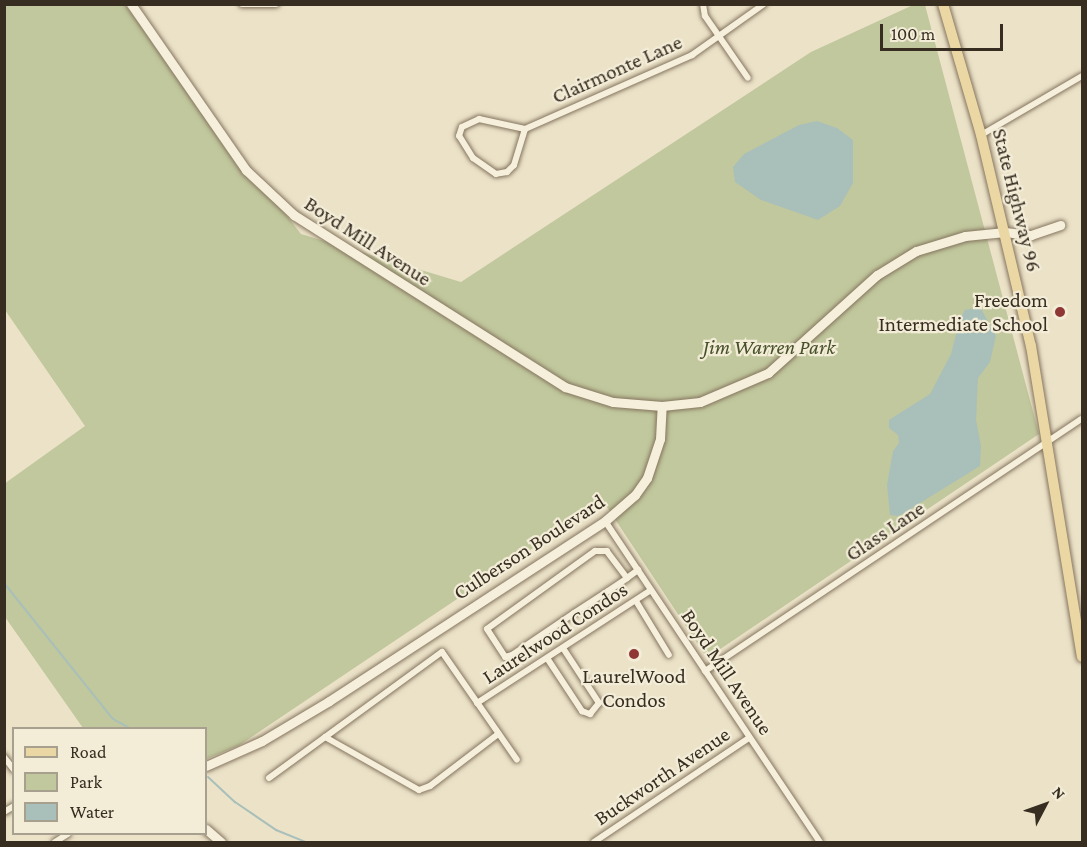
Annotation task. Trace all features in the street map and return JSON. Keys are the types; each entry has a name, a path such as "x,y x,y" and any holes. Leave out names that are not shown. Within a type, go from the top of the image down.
{"main road":[{"name":"State Highway 96","path":"943,4 981,135 1005,232 1049,442 1083,657"}],"street":[{"name":"Boyd Mill Avenue","path":"131,4 246,170 294,215 565,387 614,402 662,406"},
{"path":"242,4 276,4"},
{"path":"703,4 705,16 748,78"},
{"name":"Clairmonte Lane","path":"525,129 692,55 764,4"},
{"path":"981,135 1083,76"},
{"path":"479,119 525,129 514,165 507,172 496,174 474,158 459,136 462,127 479,119"},
{"path":"662,406 700,402 768,374 800,348 855,293 900,259 965,236 1005,232 1030,235 1059,225"},
{"name":"Culberson Boulevard","path":"207,766 262,741 329,701 605,521 635,495 647,478 660,439 662,406"},
{"name":"Glass Lane","path":"705,671 1083,419"},
{"name":"Boyd Mill Avenue","path":"605,521 820,843"},
{"path":"627,578 607,551 595,551 487,629 505,657 512,656 627,578 638,570"},
{"name":"Laurelwood Condos","path":"477,703 651,590"},
{"path":"636,601 669,655"},
{"path":"547,658 582,711 590,714 599,703 563,648"},
{"name":"Laurelwood Condos","path":"269,778 442,652 517,760"},
{"path":"325,737 419,790 430,786 498,734"},
{"name":"Buckworth Avenue","path":"594,843 749,738"},
{"path":"207,830 221,843"}],"green space":[{"name":"Jim Warren Park","path":"5,5 125,5 301,234 461,282 811,52 913,5 925,5 1039,434 707,658 603,501 238,746 207,759 207,727 82,727 5,617 4,484 85,426 5,310"}],"water":[{"path":"817,121 837,128 853,140 853,183 840,206 818,220 761,200 735,182 733,167 744,154 799,125"},
{"path":"980,307 996,336 990,362 978,378 976,420 981,446 980,466 899,516 890,515 887,485 893,451 899,443 898,435 889,428 889,420 930,394 951,354 960,319 965,310"}],"waterway":[{"path":"4,583 113,719 127,727"},
{"path":"208,777 235,802 276,830 305,842"}],"place":[{"name":"Freedom Intermediate School","path":"1060,312"},
{"name":"LaurelWood Condos","path":"634,654"}]}
